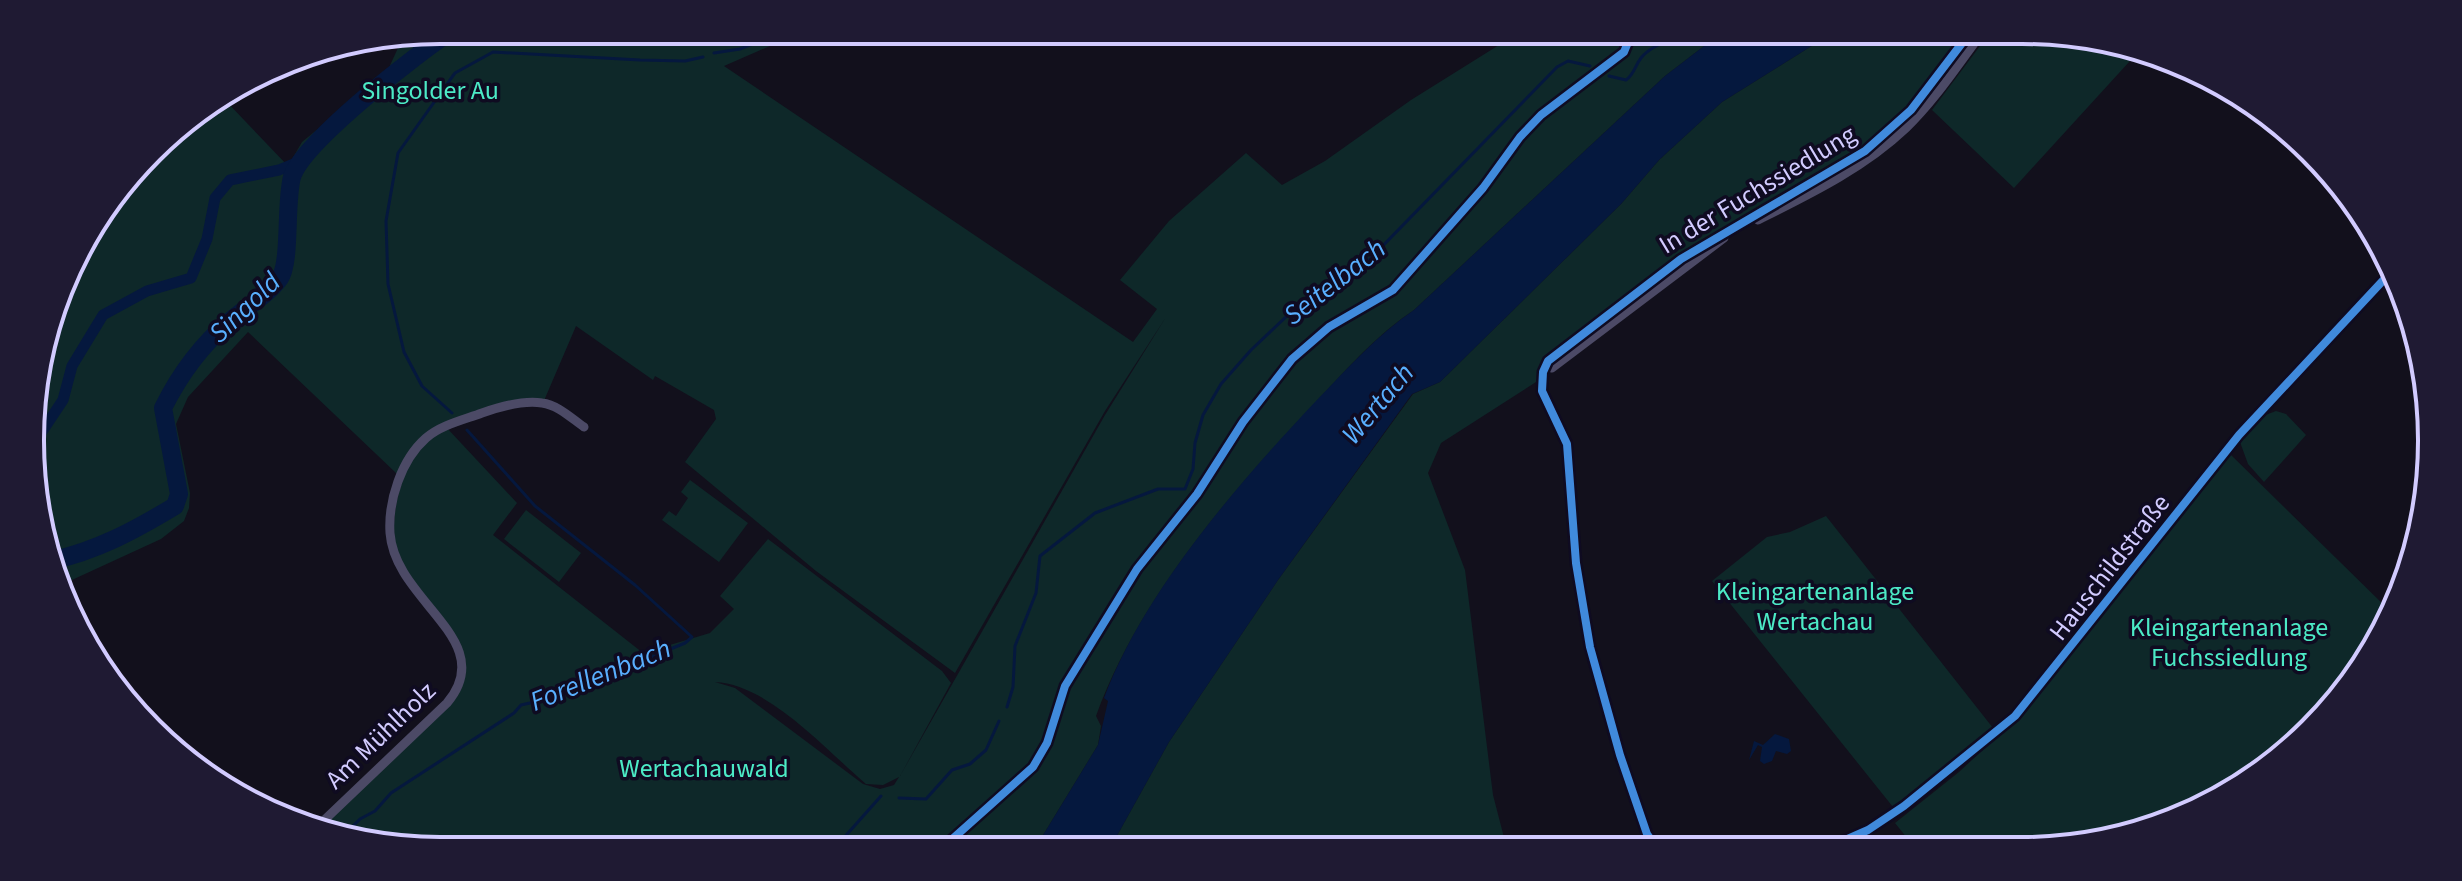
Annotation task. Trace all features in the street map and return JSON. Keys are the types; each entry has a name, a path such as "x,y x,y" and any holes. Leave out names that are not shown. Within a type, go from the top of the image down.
{"street":[{"name":"In der Fuchssiedlung","path":"1961,44 1911,110 1865,151 1681,259 1548,361 1547,366 1552,368 1730,234 1819,190 1871,157 1918,115 1973,44"},
{"name":"Hauschildstraße","path":"1852,837 1904,806 2015,716 2239,435 2384,280"},
{"path":"1547,366 1543,372 1542,391 1567,444 1576,563 1590,647 1624,767 1649,837"},
{"name":"Am Mühlholz","path":"325,819 447,703 461,680 462,667 456,640 402,575 390,534 395,492 413,453 427,438 446,427 521,403 543,403 560,409 584,427"}],"green space":[{"path":"774,44 724,66 1133,342 1157,309 1120,280 1169,221 1246,153 1282,185 1325,161 1411,100 1501,44 1707,44 1665,76 1414,310 1374,341 1251,473 1190,549 1136,630 1096,716 1101,726 1098,745 1042,837 440,837 389,834 328,820 448,706 462,685 466,666 462,649 453,634 413,588 399,559 394,524 404,476 396,473 248,332 188,397 176,424 190,493 184,521 161,539 70,581 47,492 44,440 47,389 65,313 97,242 126,199 160,160 199,126 230,105 288,166 302,142 387,72 399,46 415,45","holes":["1166,317 1105,415 900,776 951,683 942,671 768,539 720,596 734,609 710,633 643,653 493,535 517,503 446,427 521,403 543,403 576,326 653,380 655,376 714,410 716,419 685,462 816,571 955,673 1105,411","715,682 735,686 776,706 866,784 883,785 899,777 894,785 880,789 863,784 735,688"]},
{"path":"1815,44 1960,44 1936,79 1865,151 1727,228 1541,371 1536,382 1441,443 1428,473 1465,570 1493,795 1504,837 1116,837 1169,742 1278,580 1413,394 1440,382 1621,204 1659,160 1722,102"},
{"path":"1982,44 2073,47 2131,60 2014,188 1932,110"},
{"path":"2276,411 2286,414 2306,435 2264,482 2248,464 2240,442 2263,416"},
{"name":"Kleingartenanlage Fuchssiedlung","path":"2230,454 2383,604 2351,661 2302,721 2242,770 2197,796 2149,816 2073,834 1906,837 1895,823 1959,772 2024,712"},
{"path":"690,480 748,523 719,562 662,520 669,511 676,516 688,498 681,492"},
{"path":"526,510 581,553 559,582 504,539"},
{"name":"Kleingartenanlage Wertachau","path":"1826,516 1993,728 1893,807 1712,581 1767,537 1790,532"}],"water":[{"name":"Wertach","path":"1707,44 1815,44 1722,102 1659,160 1621,204 1440,382 1412,394 1278,580 1169,742 1116,837 1042,837 1098,745 1108,701 1104,698 1121,658 1168,579 1225,503 1286,433 1375,341 1414,310 1665,76"},
{"path":"1775,734 1789,739 1791,751 1787,754 1776,751 1772,761 1764,764 1760,761 1762,747 1758,745 1749,760 1754,741 1763,745"}],"waterway":[{"name":"Singold","path":"62,558 115,539 175,506 179,494 163,408 176,384 209,341 280,278 286,259 290,188 292,177 301,162 339,121 433,44"},
{"name":"Forellenbach","path":"714,53 752,44"},
{"path":"1609,76 1626,80 1645,53 1661,44"},
{"path":"452,413 422,386 404,352 388,284 386,221 398,153 455,73 493,52 640,60 685,61 703,57"},
{"name":"Seitelbach","path":"1007,707 1013,687 1015,646 1036,593 1040,556 1095,513 1158,489 1185,489 1193,469 1195,443 1203,415 1221,384 1251,350 1307,297 1367,262 1557,67 1568,61 1590,66"},
{"path":"44,428 63,400 72,366 103,315 147,291 191,278 207,239 215,198 230,180 279,170 303,160"},
{"name":"Forellenbach","path":"353,826 375,811 391,793 514,713 521,705 552,698 685,643 692,637 635,585 535,506 467,430"},
{"path":"899,798 926,799 952,770 970,764 986,750 999,721"},
{"path":"845,837 881,796"}],"cycle path":[{"path":"955,837 1033,767 1047,743 1065,686 1137,569 1197,494 1243,422 1292,359 1329,327 1393,290 1483,188 1520,137 1541,115 1624,52 1627,44"},
{"path":"1649,837 1620,755 1590,647 1576,563 1567,444 1542,391 1543,372 1548,361 1681,259 1865,151 1911,110 1961,44"},
{"path":"1852,837 1904,806 2015,716 2239,435 2384,280"}],"park label":[{"name":"Singolder Au","path":"430,90"},
{"name":"Wertachauwald","path":"704,768"}]}
